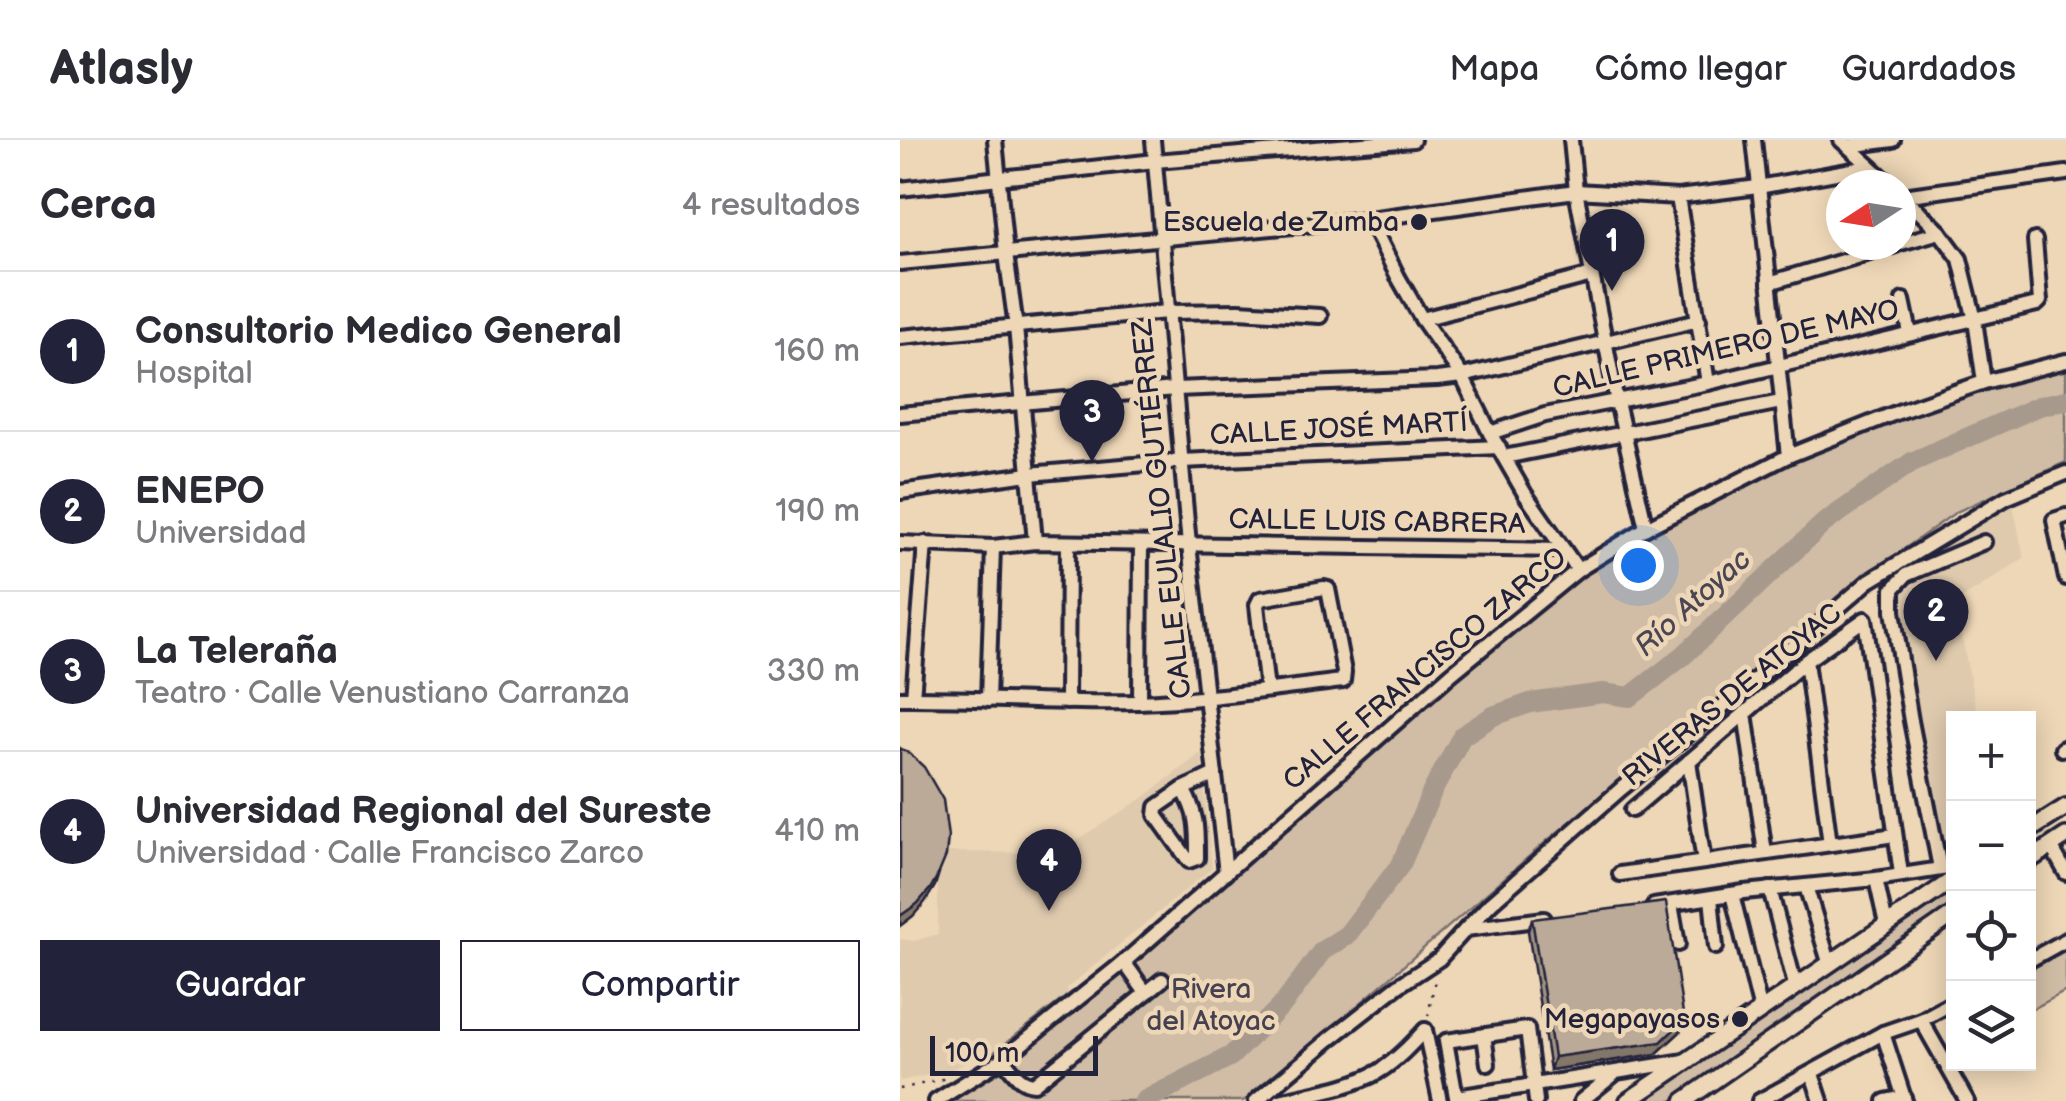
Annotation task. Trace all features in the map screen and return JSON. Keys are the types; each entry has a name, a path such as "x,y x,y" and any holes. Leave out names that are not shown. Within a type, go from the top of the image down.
{"main road":[{"path":"2036,826 2066,807"},
{"path":"2036,856 2066,836"},
{"path":"1628,1101 1946,884"},
{"path":"1684,1101 1946,920"}],"street":[{"path":"996,140 1035,542"},
{"name":"CALLE EULALIO GUTIÉRREZ","path":"1153,140 1189,545 1226,873"},
{"path":"900,189 1348,142 1410,140"},
{"path":"1571,140 1592,275 1646,528"},
{"path":"1754,140 1788,456"},
{"path":"1844,143 1892,140"},
{"path":"1844,143 1873,170"},
{"path":"900,264 1369,219 1576,191 1678,197 1869,167"},
{"path":"1916,193 2066,173"},
{"path":"1678,197 1708,383"},
{"path":"1916,209 1960,259 1975,320 1984,382"},
{"path":"1369,219 1422,320 1462,376 1525,494 1578,570"},
{"path":"1916,239 1940,232"},
{"name":"CALLE PRIMERO DE MAYO","path":"1490,432 1545,415 1708,383 2037,304 2040,301 2035,240"},
{"path":"1769,283 1845,260"},
{"path":"1422,320 1592,275"},
{"path":"1903,300 1910,333"},
{"path":"900,336 1167,312 1320,316"},
{"path":"900,414 1176,390 1437,379 1699,320"},
{"name":"CALLE FRANCISCO ZARCO","path":"936,1101 1003,1059 1124,962 1450,674 1578,570 1646,528 1788,456 1984,382 2066,361"},
{"name":"CALLE JOSÉ MARTÍ","path":"900,492 1029,474 1181,462 1501,452 1624,434 1781,402"},
{"path":"1256,1101 1330,1038 1439,958 1491,902 1869,581 2006,498 2066,473"},
{"path":"2060,518 2066,578"},
{"name":"CALLE LUIS CABRERA","path":"900,543 993,547 1035,542 1564,550"},
{"path":"1946,864 1908,703 1893,588 1906,575 1984,542"},
{"path":"1066,702 1068,543"},
{"path":"925,544 907,698 1140,702 1205,697 1267,690 1342,681 1344,672 1328,589 1260,600 1257,604 1267,690"},
{"path":"1140,702 1141,544"},
{"path":"988,700 993,547"},
{"name":"RIVERAS DE ATOYAC","path":"1632,810 1806,661 1864,619 1895,835"},
{"path":"1806,661 1830,844"},
{"path":"1745,713 1765,853"},
{"path":"1689,761 1704,862"},
{"path":"1183,789 1198,822 1196,858 1189,861 1156,815 1158,807 1183,789 1214,774"},
{"path":"1620,874 1895,835 1900,874"},
{"path":"2051,846 2066,873"},
{"path":"1634,908 1946,868"},
{"path":"1876,878 1886,924"},
{"path":"1806,886 1829,962"},
{"path":"1770,889 1795,985"},
{"path":"1732,894 1761,1010"},
{"path":"1711,898 1716,947"},
{"path":"1671,904 1678,944"},
{"path":"1466,929 1559,918"},
{"path":"2036,956 2066,940"},
{"path":"1124,962 1146,994"},
{"path":"1003,1059 1026,1084 1034,1084 1162,980"},
{"path":"1759,1101 1883,1033 1922,1020 1946,1006"},
{"path":"1922,1020 1967,1101"},
{"path":"1536,1101 1534,1086 1527,1029 1446,1040 1456,1099 1496,1096 1534,1086 1687,1061"},
{"path":"1280,1101 1378,1072 1405,1052 1425,1030"},
{"path":"1425,1030 1440,1101"},
{"path":"1883,1033 1904,1099 1885,1101"},
{"path":"1484,1036 1488,1064"},
{"path":"1581,1101 1615,1073"},
{"path":"1812,1074 1821,1101"},
{"path":"1954,1074 1979,1101"}],"path":[{"path":"1425,1030 1439,958"},
{"path":"900,1089 945,1079"}],"shaded area":[{"path":"2012,500 2024,558 1955,603 1977,711 1946,711 1946,857 1945,857 1889,574"},
{"path":"1201,753 1212,868 1066,989 1072,997 994,1050 948,1071 900,1081 900,939 914,941 938,934 938,852 1057,853 1143,798"}],"green space":[{"name":"Rivera del Atoyac","path":"2066,362 2066,462 1956,512 1838,596 1244,1101 931,1101 1226,873 1578,570 1788,456 1898,412"},
{"path":"1946,892 1946,915 1673,1101 1638,1101"},
{"path":"2066,932 2066,991 2036,1007 2036,981 2036,949"}],"building":[{"path":"900,748 924,767 943,800 948,837 946,856 930,889 900,916"},
{"path":"1666,902 1684,1020 1661,1042 1554,1057 1532,919"}],"waterway":[{"name":"Río Atoyac","path":"1144,1101 1231,1056 1285,1002 1322,951 1347,935 1401,864 1462,736 1493,716 1530,703 1603,693 1630,697 1683,656 1824,523 1912,462 2039,406 2066,400"}],"place":[{"name":"Escuela de Zumba","path":"1419,222"},
{"name":"Consultorio Medico General","path":"1612,291"},
{"name":"La Teleraña","path":"1092,462"},
{"name":"ENEPO","path":"1936,661"},
{"name":"Universidad Regional del Sureste","path":"1049,911"},
{"name":"Megapayasos","path":"1740,1019"}]}
